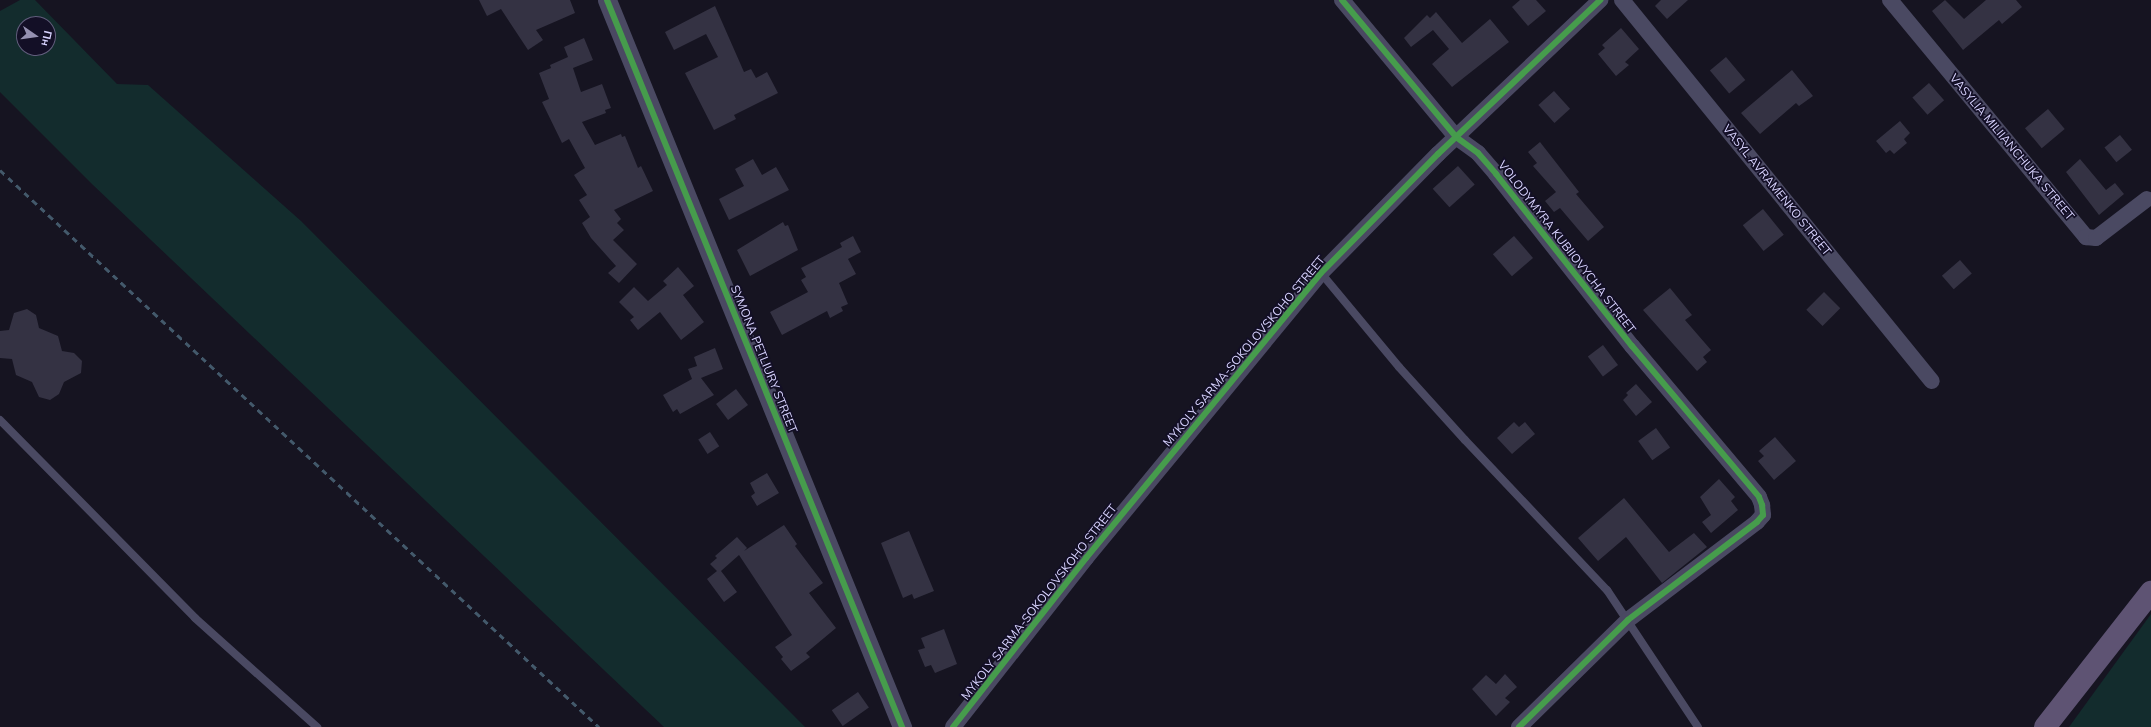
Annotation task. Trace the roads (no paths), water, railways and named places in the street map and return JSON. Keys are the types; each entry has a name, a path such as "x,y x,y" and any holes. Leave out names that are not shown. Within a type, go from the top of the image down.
{"main road":[{"path":"2045,727 2151,592"}],"street":[{"name":"SYMONA PETLIURY STREET","path":"607,0 902,727"},
{"name":"VOLODYMYRA KUBIIOVYCHA STREET","path":"1342,0 1456,137 1478,153 1496,174 1632,346 1759,497 1763,515 1757,522 1628,620"},
{"name":"MYKOLY SARMA-SOKOLOVSKOHO STREET","path":"953,727 1086,558 1321,273 1456,137 1600,0"},
{"name":"VASYL AVRAMENKO STREET","path":"1622,0 1932,381"},
{"name":"VASYLIA MILIIANCHUKA STREET","path":"1890,0 2086,237 2096,238 2147,199"},
{"path":"1519,727 1628,620"}],"lane":[{"path":"1321,273 1399,367 1607,590 1698,727"},
{"path":"0,420 195,618 317,727"}],"railway":[{"path":"0,170 599,727"}]}
